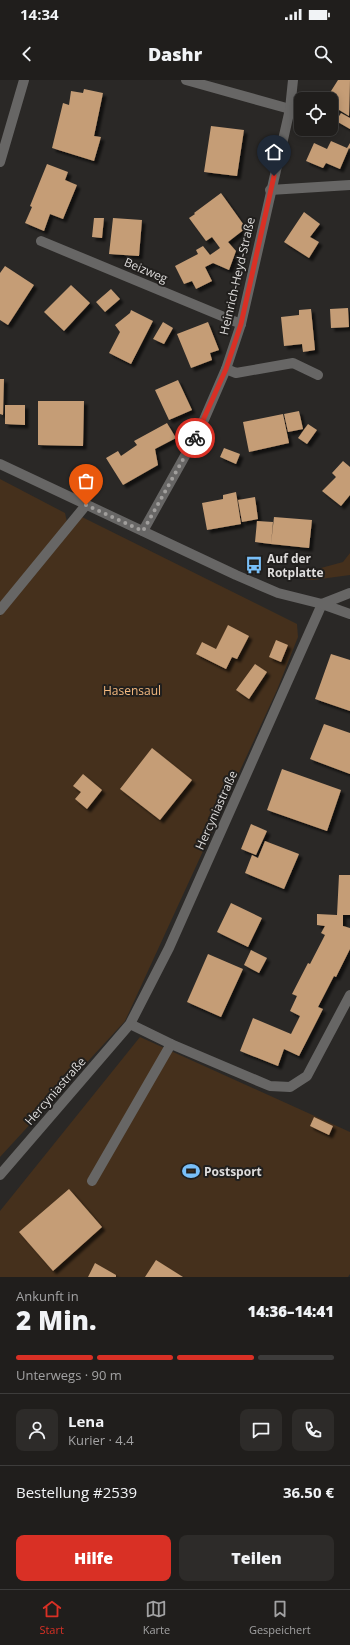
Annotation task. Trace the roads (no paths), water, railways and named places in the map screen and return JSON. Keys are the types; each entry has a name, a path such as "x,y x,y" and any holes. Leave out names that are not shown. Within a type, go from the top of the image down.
{"street":[{"path":"0,162 24,80"},
{"path":"186,80 290,109"},
{"name":"Heinrich-Heyd-Straße","path":"143,531 200,429 226,369 241,324 270,190 290,109 294,80"},
{"path":"270,190 350,185"},
{"name":"Beizweg","path":"41,241 241,324"},
{"path":"226,369 236,373 293,363 318,375"},
{"path":"0,464 236,575 278,593 322,604 350,614"},
{"path":"0,610 86,505"},
{"path":"322,604 350,593"},
{"name":"Hercyniastraße","path":"0,1175 130,1024 170,948 322,604"},
{"path":"130,1024 171,1044 270,1086 290,1087 307,1076 350,995"},
{"path":"92,1181 171,1044"}],"place":[{"name":"Auf der Rotplatte","path":"254,565"},
{"name":"Postsport","path":"191,1171"}],"park label":[{"name":"Hasensaul","path":"132,690"}]}
